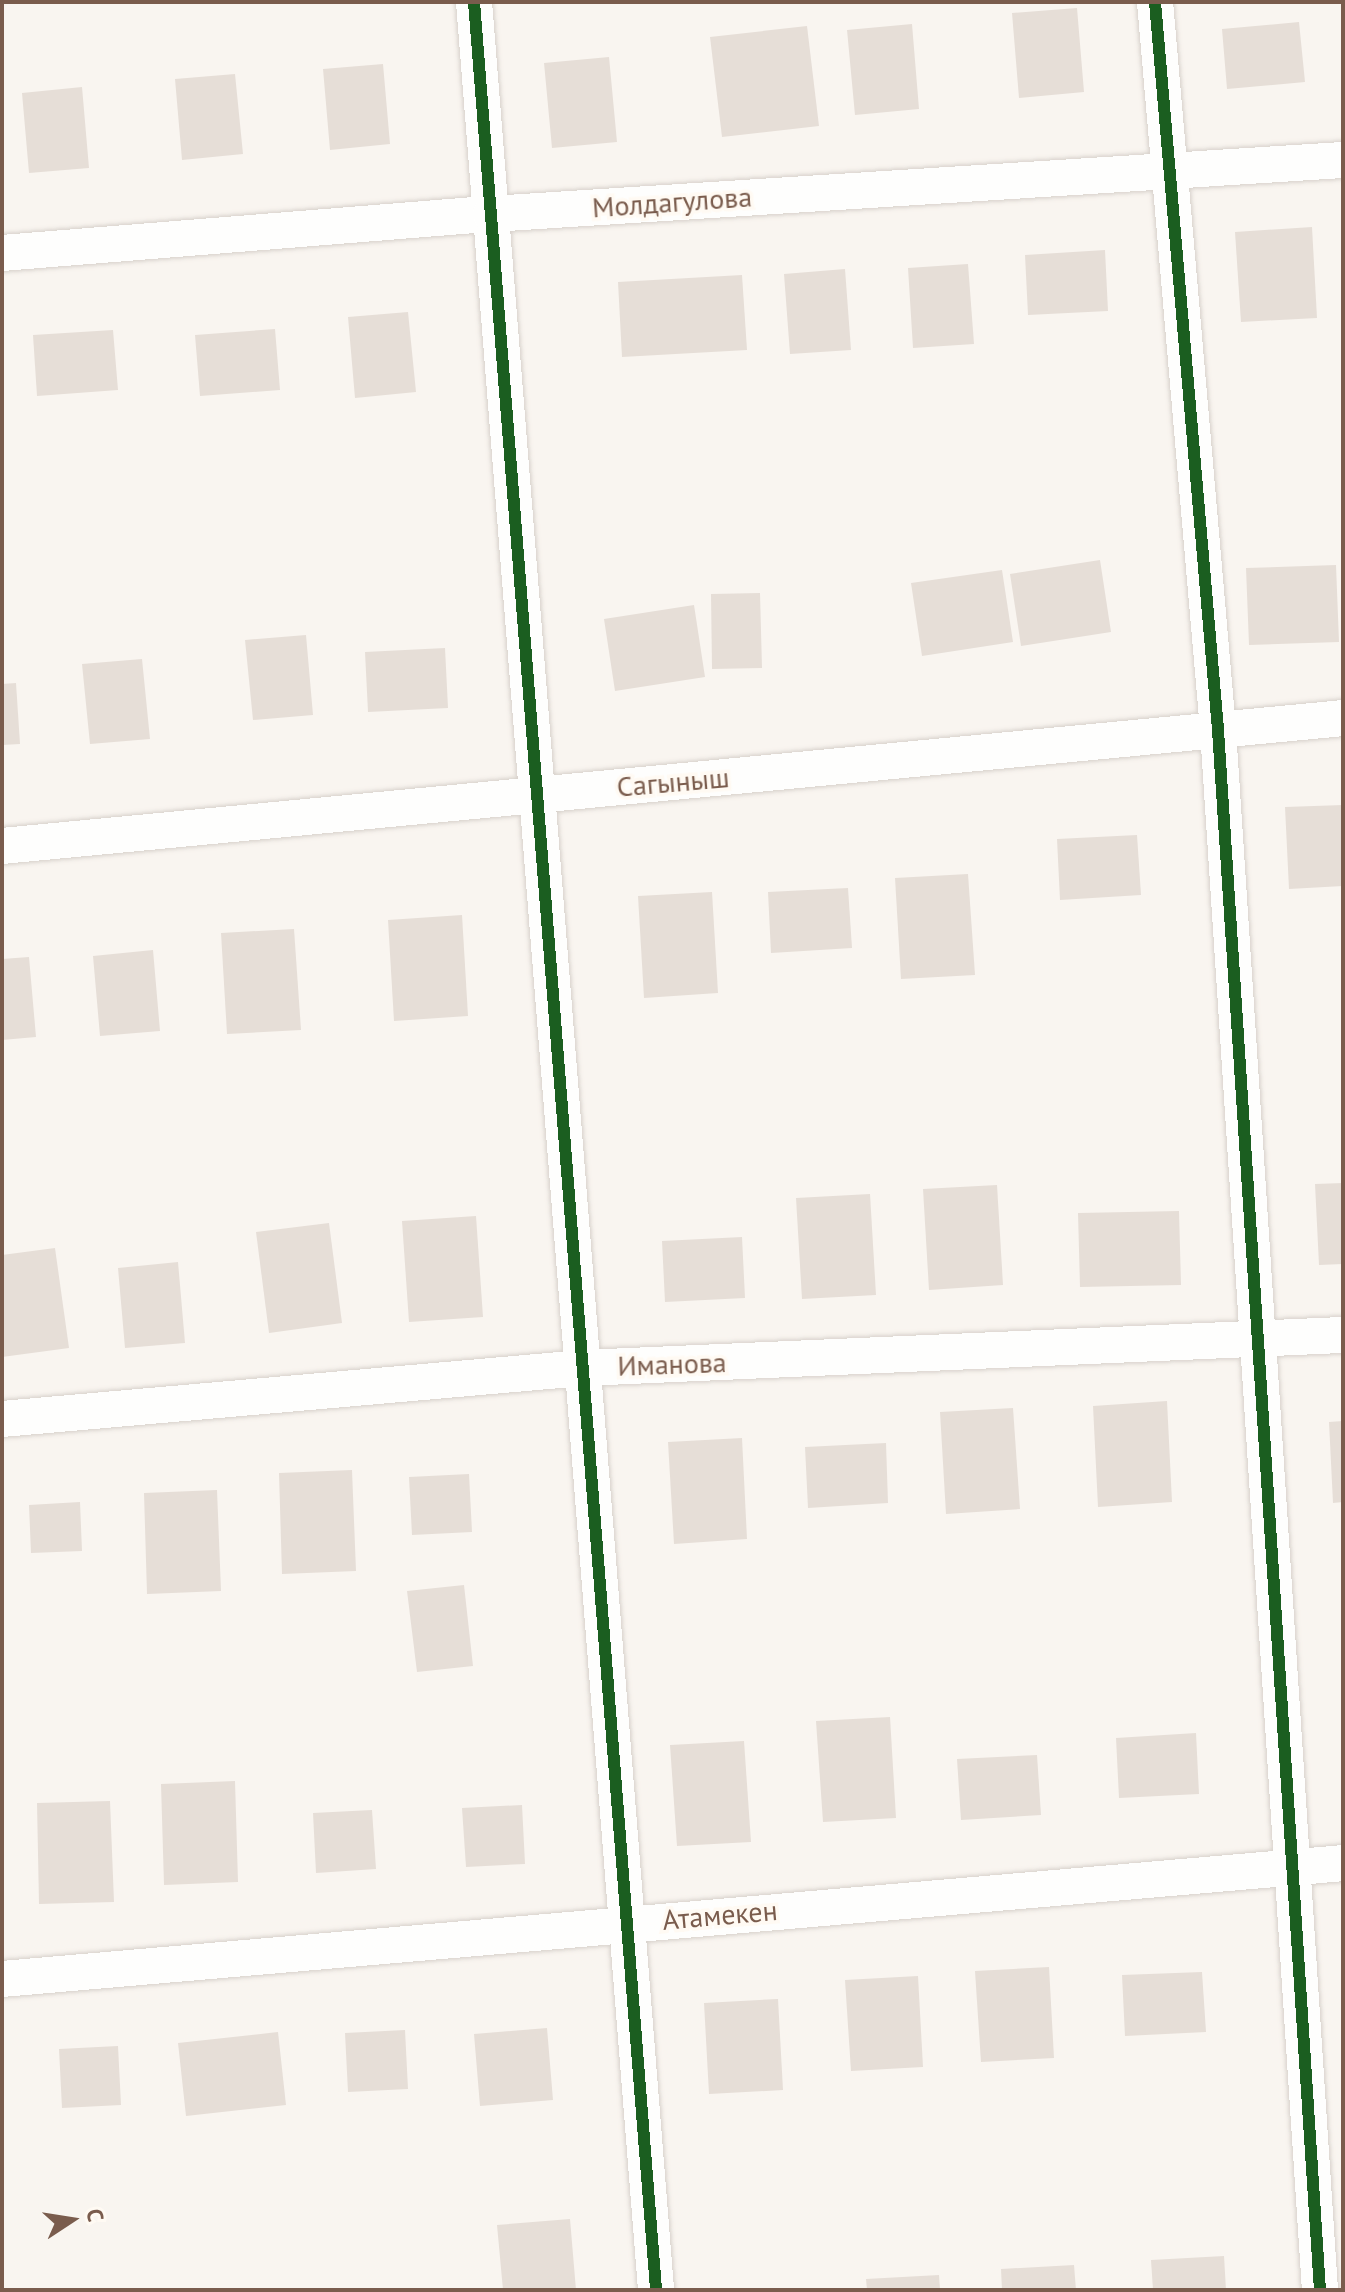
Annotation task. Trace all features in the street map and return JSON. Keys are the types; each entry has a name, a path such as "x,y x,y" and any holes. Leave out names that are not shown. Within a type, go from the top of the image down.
{"street":[{"path":"474,2 656,2290"},
{"path":"1155,2 1218,730 1320,2290"},
{"name":"Молдагулова","path":"2,253 491,214 1343,160"},
{"name":"Сагыныш","path":"2,846 1343,718"},
{"name":"Иманова","path":"2,1419 583,1368 1343,1335"},
{"name":"Атамекен","path":"2,1979 1343,1863"}],"building":[{"path":"1077,8 1084,92 1019,98 1012,13"},
{"path":"1299,22 1305,82 1227,89 1222,29"},
{"path":"912,24 919,109 855,115 847,30"},
{"path":"807,26 819,126 722,137 710,37"},
{"path":"609,57 617,142 552,148 544,63"},
{"path":"383,64 390,144 330,150 323,69"},
{"path":"235,74 243,154 182,160 175,79"},
{"path":"82,87 89,168 29,173 22,93"},
{"path":"1312,227 1317,318 1241,322 1235,232"},
{"path":"1105,250 1108,311 1028,315 1025,255"},
{"path":"968,264 974,344 913,348 908,268"},
{"path":"845,269 851,350 790,354 784,274"},
{"path":"742,275 747,350 622,357 618,282"},
{"path":"408,312 416,392 355,398 348,317"},
{"path":"275,329 280,390 200,396 195,335"},
{"path":"113,330 118,390 37,396 33,335"},
{"path":"1100,560 1111,632 1021,646 1010,574"},
{"path":"1336,565 1339,642 1249,645 1246,568"},
{"path":"1002,570 1013,642 922,656 911,583"},
{"path":"760,593 762,668 712,669 711,594"},
{"path":"694,605 705,677 615,691 604,619"},
{"path":"306,635 313,715 253,720 245,640"},
{"path":"445,648 448,708 368,712 365,652"},
{"path":"142,659 150,739 90,744 82,664"},
{"path":"16,683 20,744 2,745 2,684"},
{"path":"1343,805 1343,886 1289,889 1285,807"},
{"path":"1137,835 1141,895 1060,900 1057,839"},
{"path":"968,874 975,975 901,979 895,878"},
{"path":"848,888 852,948 771,953 768,892"},
{"path":"712,892 718,993 644,998 638,896"},
{"path":"462,915 468,1016 394,1021 388,920"},
{"path":"294,929 301,1030 227,1034 221,933"},
{"path":"153,950 160,1031 100,1036 93,956"},
{"path":"29,957 36,1037 2,1040 2,959"},
{"path":"1343,1183 1343,1264 1319,1265 1315,1184"},
{"path":"997,1185 1003,1285 929,1290 923,1189"},
{"path":"870,1194 876,1295 802,1299 796,1198"},
{"path":"1179,1211 1181,1285 1080,1287 1078,1213"},
{"path":"476,1216 483,1317 409,1322 402,1221"},
{"path":"329,1223 342,1323 269,1333 256,1232"},
{"path":"742,1237 745,1298 665,1302 662,1241"},
{"path":"55,1248 69,1348 2,1357 2,1255"},
{"path":"178,1262 185,1343 125,1348 118,1268"},
{"path":"1167,1401 1172,1502 1098,1507 1093,1406"},
{"path":"1013,1408 1020,1509 946,1514 940,1412"},
{"path":"1343,1421 1343,1502 1333,1503 1329,1422"},
{"path":"742,1438 747,1539 674,1544 668,1442"},
{"path":"886,1443 888,1503 808,1508 805,1447"},
{"path":"352,1470 356,1571 282,1574 279,1473"},
{"path":"469,1474 472,1532 412,1535 409,1477"},
{"path":"217,1490 221,1591 147,1594 144,1493"},
{"path":"80,1502 82,1551 31,1553 29,1505"},
{"path":"464,1585 473,1666 417,1672 407,1591"},
{"path":"890,1717 896,1818 823,1822 816,1721"},
{"path":"1196,1733 1199,1794 1119,1798 1116,1738"},
{"path":"744,1741 751,1842 677,1846 670,1745"},
{"path":"1037,1755 1041,1815 961,1820 957,1759"},
{"path":"235,1781 238,1882 164,1885 161,1784"},
{"path":"110,1801 114,1902 39,1904 37,1803"},
{"path":"522,1805 525,1864 466,1867 462,1808"},
{"path":"372,1810 376,1869 316,1873 313,1813"},
{"path":"1049,1967 1054,2058 981,2062 975,1971"},
{"path":"1202,1972 1206,2032 1125,2036 1122,1975"},
{"path":"918,1976 923,2067 851,2071 845,1980"},
{"path":"778,1999 783,2090 709,2094 704,2003"},
{"path":"547,2028 553,2100 480,2106 474,2034"},
{"path":"405,2030 408,2089 348,2092 345,2033"},
{"path":"278,2032 286,2105 186,2116 178,2043"},
{"path":"118,2046 121,2105 62,2108 59,2049"},
{"path":"570,2219 576,2290 503,2290 497,2225"},
{"path":"1224,2256 1226,2290 1153,2290 1151,2260"},
{"path":"1074,2265 1076,2290 1002,2290 1001,2269"},
{"path":"939,2275 940,2290 867,2290 866,2279"}],"cycle path":[{"path":"474,2 656,2290"},
{"path":"1155,2 1218,730 1320,2290"}]}
